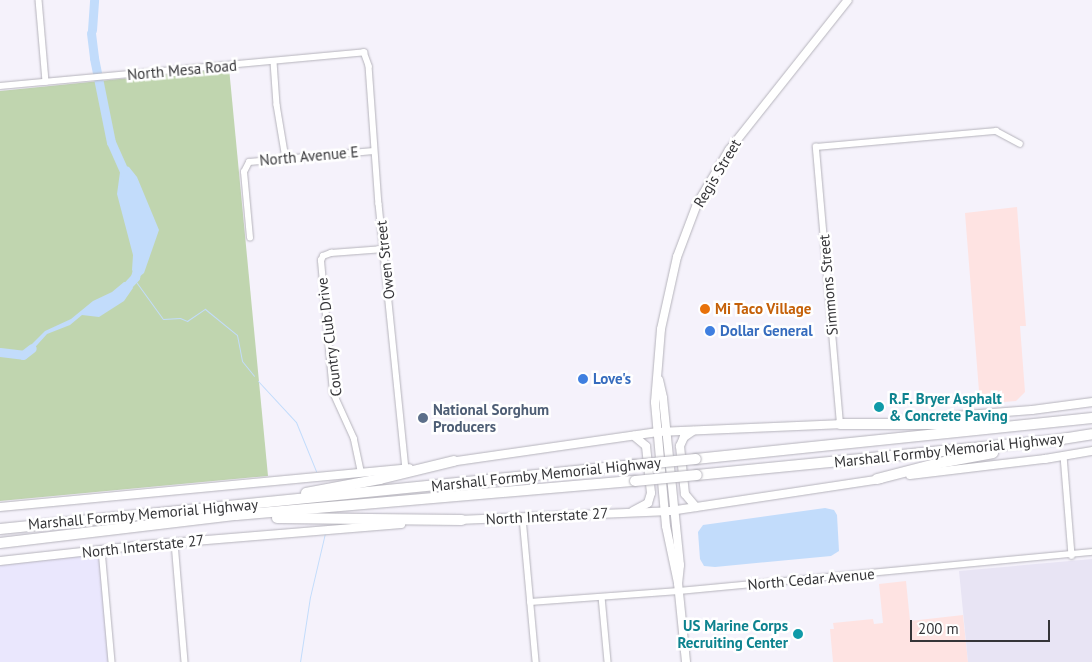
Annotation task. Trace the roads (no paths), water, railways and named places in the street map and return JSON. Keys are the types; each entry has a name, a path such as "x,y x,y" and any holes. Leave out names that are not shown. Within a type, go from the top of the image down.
{"highway":[{"name":"Marshall Formby Memorial Highway","path":"0,529 170,510 255,504 1092,418"},
{"path":"840,424 929,426 1063,422"},
{"name":"Marshall Formby Memorial Highway","path":"2,542 236,515 635,481 1062,440 1092,434"},
{"path":"877,479 939,463 1062,440"},
{"path":"170,510 186,506 326,489 454,461"},
{"path":"236,515 365,520 462,520"}],"main road":[{"name":"Regis Street","path":"679,587 671,558 665,511 662,432 663,398 658,378 662,329 672,275 684,236 703,192 745,127 848,0"},
{"path":"0,507 406,468 662,432 840,424 1032,410 1092,402"},
{"path":"694,430 684,437 680,446 685,494 696,507"},
{"name":"Regis Street","path":"662,432 675,510 680,565 679,587"},
{"path":"629,512 645,505 650,498 651,492 646,446 642,440 634,436"},
{"name":"North Interstate 27","path":"0,561 175,543 462,520 675,510 877,479 1092,451"},
{"path":"679,587 686,662"}],"street":[{"path":"39,0 46,82"},
{"name":"North Mesa Road","path":"0,86 274,62 364,52"},
{"name":"Owen Street","path":"364,52 369,66 374,151 406,468"},
{"path":"274,62 277,105 286,159"},
{"name":"Simmons Street","path":"840,424 816,147 996,131 1020,144"},
{"name":"North Avenue E","path":"250,238 244,172 246,166 252,161 374,151"},
{"name":"Country Club Drive","path":"361,473 354,439 333,394 321,271 323,256 331,253 384,248"},
{"path":"1064,456 1072,556"},
{"path":"523,518 536,662"},
{"path":"175,543 185,662"},
{"path":"102,550 112,662"},
{"name":"North Cedar Avenue","path":"530,602 602,597 679,587 1072,556 1092,552"},
{"path":"602,597 608,662"}],"water":[{"path":"126,166 137,177 159,230 144,273 138,278 132,270 133,255 117,194 120,172"},
{"path":"124,282 130,282 133,288 124,301 99,317 82,315 70,325 47,334 29,354 22,357 25,351 45,331 71,319 93,301 112,292"},
{"path":"825,508 834,510 837,515 839,551 831,556 715,567 704,566 700,559 698,532 703,525"}],"waterway":[{"path":"92,30 94,0"},
{"path":"91,33 94,58 111,142 127,178"},
{"path":"123,290 135,277 138,266"},
{"path":"134,279 163,319 180,318 187,321 205,309 237,335 242,361 254,376"},
{"path":"0,352 23,355 32,348"},
{"path":"258,381 296,422 316,471"},
{"path":"300,662 310,597 325,533"}],"place":[{"name":"Mi Taco Village","path":"705,309"},
{"name":"Dollar General","path":"710,331"},
{"name":"Love's","path":"583,379"},
{"name":"R.F. Bryer Asphalt & Concrete Paving","path":"879,407"},
{"name":"National Sorghum Producers","path":"423,418"},
{"name":"US Marine Corps Recruiting Center","path":"798,634"}]}
